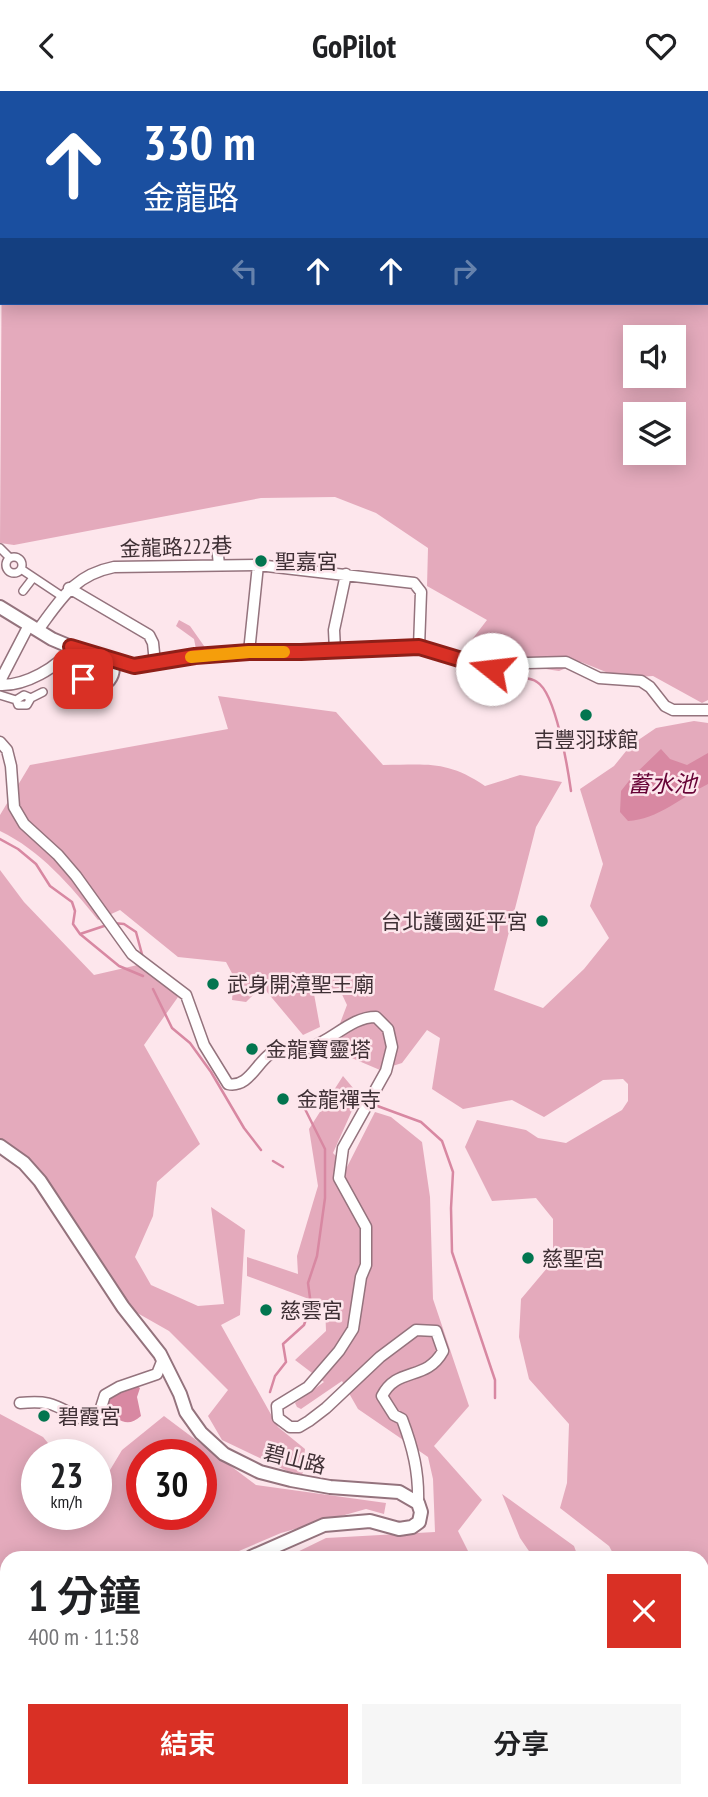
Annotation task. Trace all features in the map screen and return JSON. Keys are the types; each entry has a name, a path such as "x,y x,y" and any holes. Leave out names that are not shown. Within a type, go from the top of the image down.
{"street":[{"path":"217,546 219,565"},
{"path":"0,548 10,558 7,562 8,569 14,572 21,569 33,578 149,635 153,643 155,663"},
{"path":"249,652 258,565"},
{"name":"金龍路222巷","path":"0,683 34,628 66,592 83,578 114,567 258,565 414,583 421,592 419,647"},
{"path":"335,650 334,630 346,574"},
{"path":"23,591 33,578"},
{"path":"0,607 71,647 134,666 249,652 419,647 492,669 528,663 566,662 600,678 641,681 650,687 665,706 673,710 708,709"},
{"path":"71,647 79,654 81,674 86,682 99,686 109,681 113,671 111,660"},
{"path":"0,683 22,684 31,680 64,657 71,647"},
{"path":"73,690 86,682"},
{"path":"0,695 16,700 18,705 22,706 43,692"},
{"path":"0,741 11,766 15,807 24,824 58,855 132,954 186,995 204,1045 228,1084 236,1086 244,1081 272,1052 308,1048 365,1017 376,1017 388,1029 391,1047 386,1071 344,1148 339,1178 366,1227 366,1265 361,1277 353,1329 339,1351 308,1387 277,1406 278,1418 290,1427 299,1427 326,1408 380,1357 416,1330 436,1331 443,1351 436,1364 413,1375 400,1377 388,1385 382,1396 394,1415 402,1419 414,1451 419,1477 419,1522 412,1527 399,1529 370,1521 324,1525 265,1551"},
{"name":"碧山路","path":"0,1146 24,1163 40,1181 123,1307 163,1360 186,1412 201,1433 224,1454 260,1472 330,1487 399,1492 418,1503"},
{"path":"20,1403 39,1401 58,1404 80,1418 99,1414 105,1395 119,1387 157,1374 163,1360"}],"shaded area":[{"path":"2,305 708,305 708,700 702,703 653,676 621,678 581,662 559,671 505,663 467,646 487,620 427,586 428,548 376,513 335,497 261,498 14,545 0,543"},
{"path":"179,620 190,626 209,653 197,654 194,639 176,626"},
{"path":"92,662 100,662 105,671 103,678 92,680 87,675 87,667"},
{"path":"218,696 336,712 383,765 447,768 485,786 520,775 562,782 536,827 494,990 543,1008 584,969 609,938 590,906 603,864 580,789 614,766 631,745 656,728 694,721 708,723 708,1551 612,1551 609,1546 560,1508 567,1483 569,1424 529,1379 519,1337 521,1299 553,1261 553,1219 536,1198 492,1201 465,1147 477,1120 526,1130 538,1138 566,1143 622,1110 628,1101 628,1084 623,1079 603,1080 544,1117 512,1100 463,1109 432,1089 440,1038 427,1030 402,1063 380,1070 347,1056 339,1026 347,1005 339,988 314,994 320,1027 303,1035 262,986 246,1002 232,1000 234,977 226,962 178,957 120,910 98,920 66,882 41,859 0,831 0,815 30,765 228,729"},
{"path":"0,870 24,902 94,975 142,964 178,997 144,1045 200,1144 157,1182 153,1216 135,1257 151,1285 198,1306 224,1304 211,1207 245,1230 240,1315 221,1325 278,1427 305,1449 302,1478 222,1440 208,1416 228,1390 169,1331 125,1306 47,1178 18,1151 0,1139"},
{"path":"343,1076 359,1095 333,1153 347,1167 375,1112 391,1117 422,1142 430,1197 433,1299 469,1406 434,1446 482,1500 458,1531 468,1551 299,1551 326,1538 435,1532 433,1479 428,1457 358,1409 342,1381 301,1409 295,1403 324,1382 295,1360 326,1331 325,1305 247,1276 247,1257 298,1274 297,1256 318,1186 309,1129"},
{"path":"0,1414 45,1439 21,1439 21,1530 112,1530 112,1467 126,1447 126,1530 217,1530 217,1456 256,1485 386,1503 384,1514 366,1509 281,1533 239,1551 0,1551"},
{"path":"164,1416 195,1439 136,1439"},
{"path":"502,1494 574,1546 576,1551 529,1551 520,1538"}],"water":[{"name":"蓄水池","path":"661,749 670,759 687,765 708,753 708,784 659,812 639,820 628,821 620,812 621,791"},
{"path":"132,1382 140,1388 137,1397 141,1416 132,1422 123,1422 108,1410 108,1398"}],"waterway":[{"path":"516,677 537,682 550,701 560,733 571,791"},
{"path":"0,839 36,864 50,886 72,902 75,911 73,924 80,934 119,966 143,976"},
{"path":"113,923 124,924 136,932 143,958"},
{"path":"80,934 107,925"},
{"path":"153,989 172,1028 190,1043 261,1150"},
{"path":"372,1104 421,1122 442,1141 453,1172 452,1252 495,1380 495,1398"},
{"path":"270,1392 275,1376 286,1362 283,1344 304,1325 311,1305 308,1283 317,1256 325,1198 325,1149 305,1109"},
{"path":"273,1161 283,1167"}],"slow traffic":[{"path":"191,657 284,652"}],"place":[{"name":"聖嘉宮","path":"261,561"},
{"name":"吉豐羽球館","path":"586,715"},
{"name":"台北護國延平宮","path":"542,921"},
{"name":"武身開漳聖王廟","path":"213,984"},
{"name":"金龍寶靈塔","path":"252,1049"},
{"name":"金龍禪寺","path":"283,1099"},
{"name":"慈聖宮","path":"528,1258"},
{"name":"慈雲宮","path":"266,1310"},
{"name":"碧霞宮","path":"44,1416"}],"route":[{"path":"83,679 81,658 71,647 134,666 195,656 249,652 419,647 492,669"}]}
